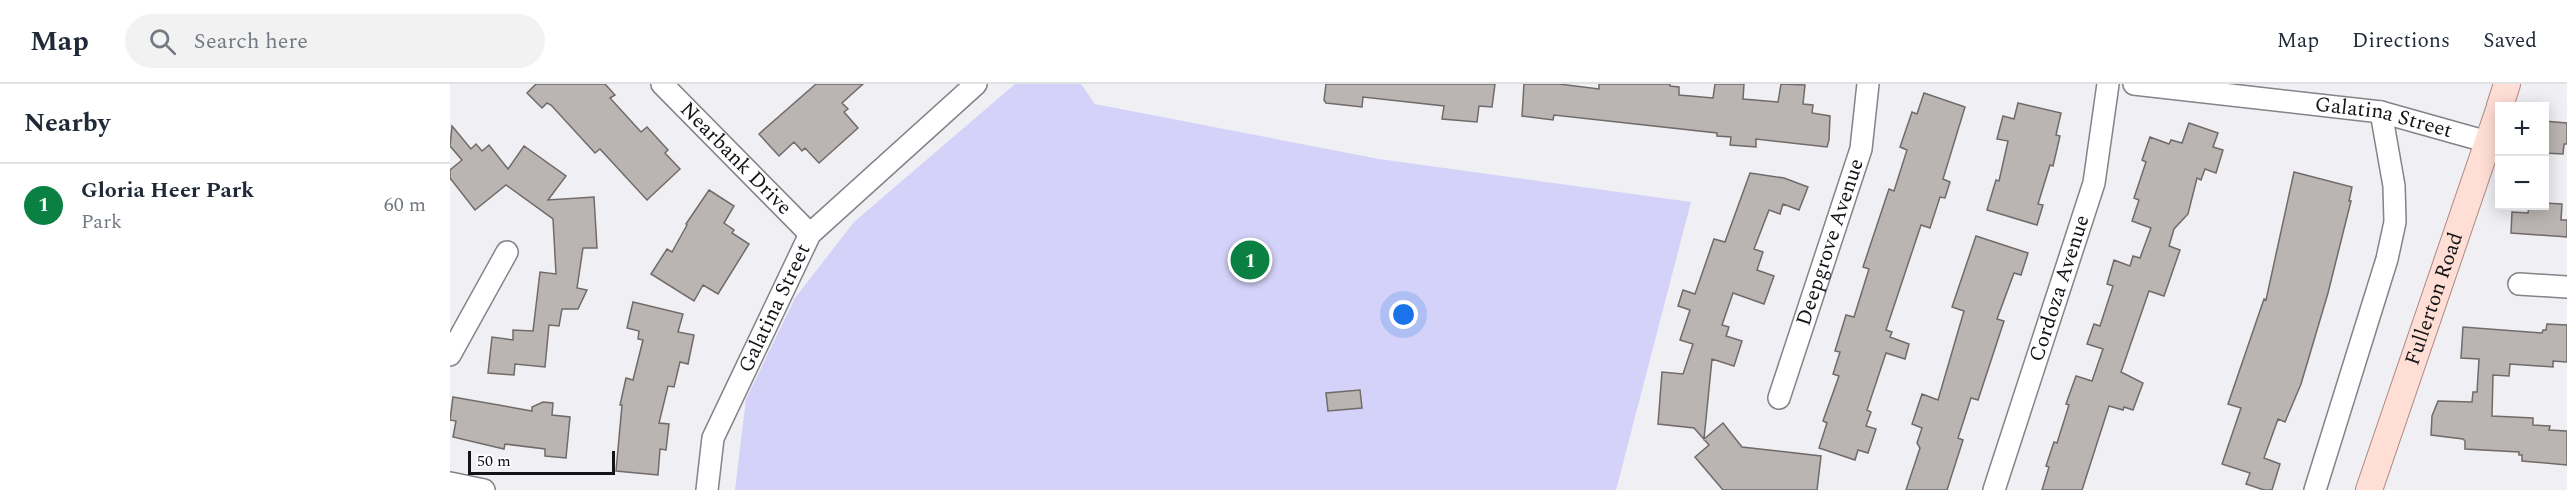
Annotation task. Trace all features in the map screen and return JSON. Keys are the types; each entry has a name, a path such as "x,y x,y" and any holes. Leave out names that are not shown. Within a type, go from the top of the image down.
{"main road":[{"name":"Fullerton Road","path":"2502,102 2507,84"},
{"name":"Fullerton Road","path":"2369,490 2495,122"}],"street":[{"name":"Nearbank Drive","path":"662,84 810,234"},
{"name":"Galatina Street","path":"707,490 713,438 810,234 976,84"},
{"name":"Deepgrove Avenue","path":"1779,398 1861,149 1868,84"},
{"name":"Cordoza Avenue","path":"1994,490 2094,183 2108,84"},
{"name":"Galatina Street","path":"2134,84 2381,112 2488,142"},
{"path":"2315,490 2387,259 2395,222 2394,186 2381,112"},
{"path":"450,355 507,252"},
{"path":"2519,284 2567,287"},
{"path":"450,483 484,490"}],"shaded area":[{"path":"1015,84 1081,84 1095,104 1379,159 1691,202 1616,490 735,490 746,399 795,298 854,222"}],"building":[{"path":"536,84 605,84 615,95 610,98 641,132 647,127 668,150 665,153 680,169 647,200 600,149 595,153 551,105 547,103 542,108 527,93"},
{"path":"816,84 863,84 842,103 848,109 844,112 858,128 819,163 805,148 802,151 794,142 779,156 759,134"},
{"path":"1326,84 1495,84 1492,107 1479,106 1477,122 1442,119 1444,106 1363,97 1362,107 1326,103 1324,100"},
{"path":"1524,84 1559,84 1599,89 1599,84 1670,84 1670,86 1679,87 1679,95 1713,98 1715,84 1744,84 1743,99 1778,102 1781,84 1805,85 1803,104 1813,105 1812,113 1830,116 1829,140 1827,147 1756,139 1756,147 1730,145 1731,137 1717,136 1717,133 1554,115 1553,120 1522,116"},
{"path":"1924,93 1965,107 1943,179 1950,182 1945,198 1940,197 1930,228 1921,225 1886,330 1892,332 1890,337 1909,344 1905,359 1886,353 1867,410 1871,412 1866,426 1876,429 1868,453 1858,450 1855,460 1819,448 1827,423 1823,421 1839,376 1833,374 1840,352 1835,351 1846,315 1854,317 1869,269 1863,267 1889,189 1894,191 1907,150 1900,147 1912,112 1917,114"},
{"path":"2018,103 2061,113 2056,135 2060,136 2053,166 2050,165 2038,204 2043,205 2037,225 1987,210 1996,180 1999,181 2008,141 1997,139 2003,116 2014,119"},
{"path":"2549,121 2567,123 2567,144 2564,144 2563,154 2549,153"},
{"path":"2189,123 2218,133 2213,147 2223,150 2216,173 2205,169 2201,180 2197,178 2188,214 2174,229 2169,246 2180,250 2164,296 2149,291 2121,372 2143,383 2133,410 2109,406 2082,490 2042,490 2049,467 2046,466 2054,442 2057,443 2069,405 2066,404 2076,376 2092,381 2103,349 2087,344 2094,324 2100,326 2113,286 2107,284 2114,260 2130,266 2133,256 2140,258 2151,228 2132,221 2139,200 2134,198 2146,162 2142,160 2150,137 2169,144 2171,140 2182,143"},
{"path":"452,126 471,149 476,144 482,151 489,145 508,169 524,146 566,176 548,200 594,197 597,248 583,248 577,288 587,290 578,309 562,309 559,326 549,325 545,367 515,364 514,375 488,373 492,337 513,340 513,330 533,331 540,272 556,274 553,219 506,185 475,210 450,178 450,170 462,160 450,146"},
{"path":"2294,172 2352,187 2349,201 2351,201 2328,293 2301,384 2285,422 2278,419 2264,458 2280,464 2272,490 2264,490 2246,484 2250,473 2222,464 2241,408 2228,404 2264,299 2266,300"},
{"path":"1750,173 1784,178 1808,187 1799,210 1783,204 1780,214 1769,210 1754,249 1763,252 1757,270 1774,276 1764,304 1733,293 1722,325 1729,327 1726,336 1742,341 1734,366 1712,359 1704,439 1723,423 1742,447 1821,456 1817,490 1723,490 1695,457 1709,445 1694,428 1658,424 1662,372 1683,374 1693,344 1680,340 1690,310 1678,306 1683,290 1695,294 1714,239 1725,242"},
{"path":"709,190 734,206 724,223 734,230 732,233 749,244 718,294 703,285 694,301 651,274 667,249 672,252 686,224"},
{"path":"2549,203 2562,204 2561,220 2567,220 2567,237 2511,233 2512,212 2528,213 2528,210 2549,210"},
{"path":"1976,236 2028,253 2021,275 2014,273 1997,319 2004,321 1978,400 1971,398 1958,438 1963,440 1947,490 1906,490 1920,448 1917,443 1922,428 1912,424 1922,394 1938,400 1964,311 1952,307"},
{"path":"633,302 683,314 678,332 694,335 688,364 680,362 674,387 668,386 659,423 669,424 666,450 660,449 658,475 616,471 622,405 620,405 626,378 633,380 643,340 638,339 639,331 627,328"},
{"path":"2547,324 2567,325 2567,362 2553,361 2553,367 2510,364 2509,376 2493,375 2492,416 2533,418 2533,425 2550,426 2549,430 2567,431 2567,465 2522,461 2522,455 2519,455 2519,452 2465,449 2463,439 2431,435 2432,416 2438,401 2472,402 2473,392 2477,392 2479,359 2461,358 2463,327 2542,333 2546,330"},
{"path":"1360,390 1362,408 1328,411 1326,393"},
{"path":"453,397 532,411 532,407 543,402 553,403 552,415 570,417 566,458 545,456 545,449 505,444 504,449 453,437 456,421 450,420"}],"place":[{"name":"Gloria Heer Park","path":"1250,260"}]}
